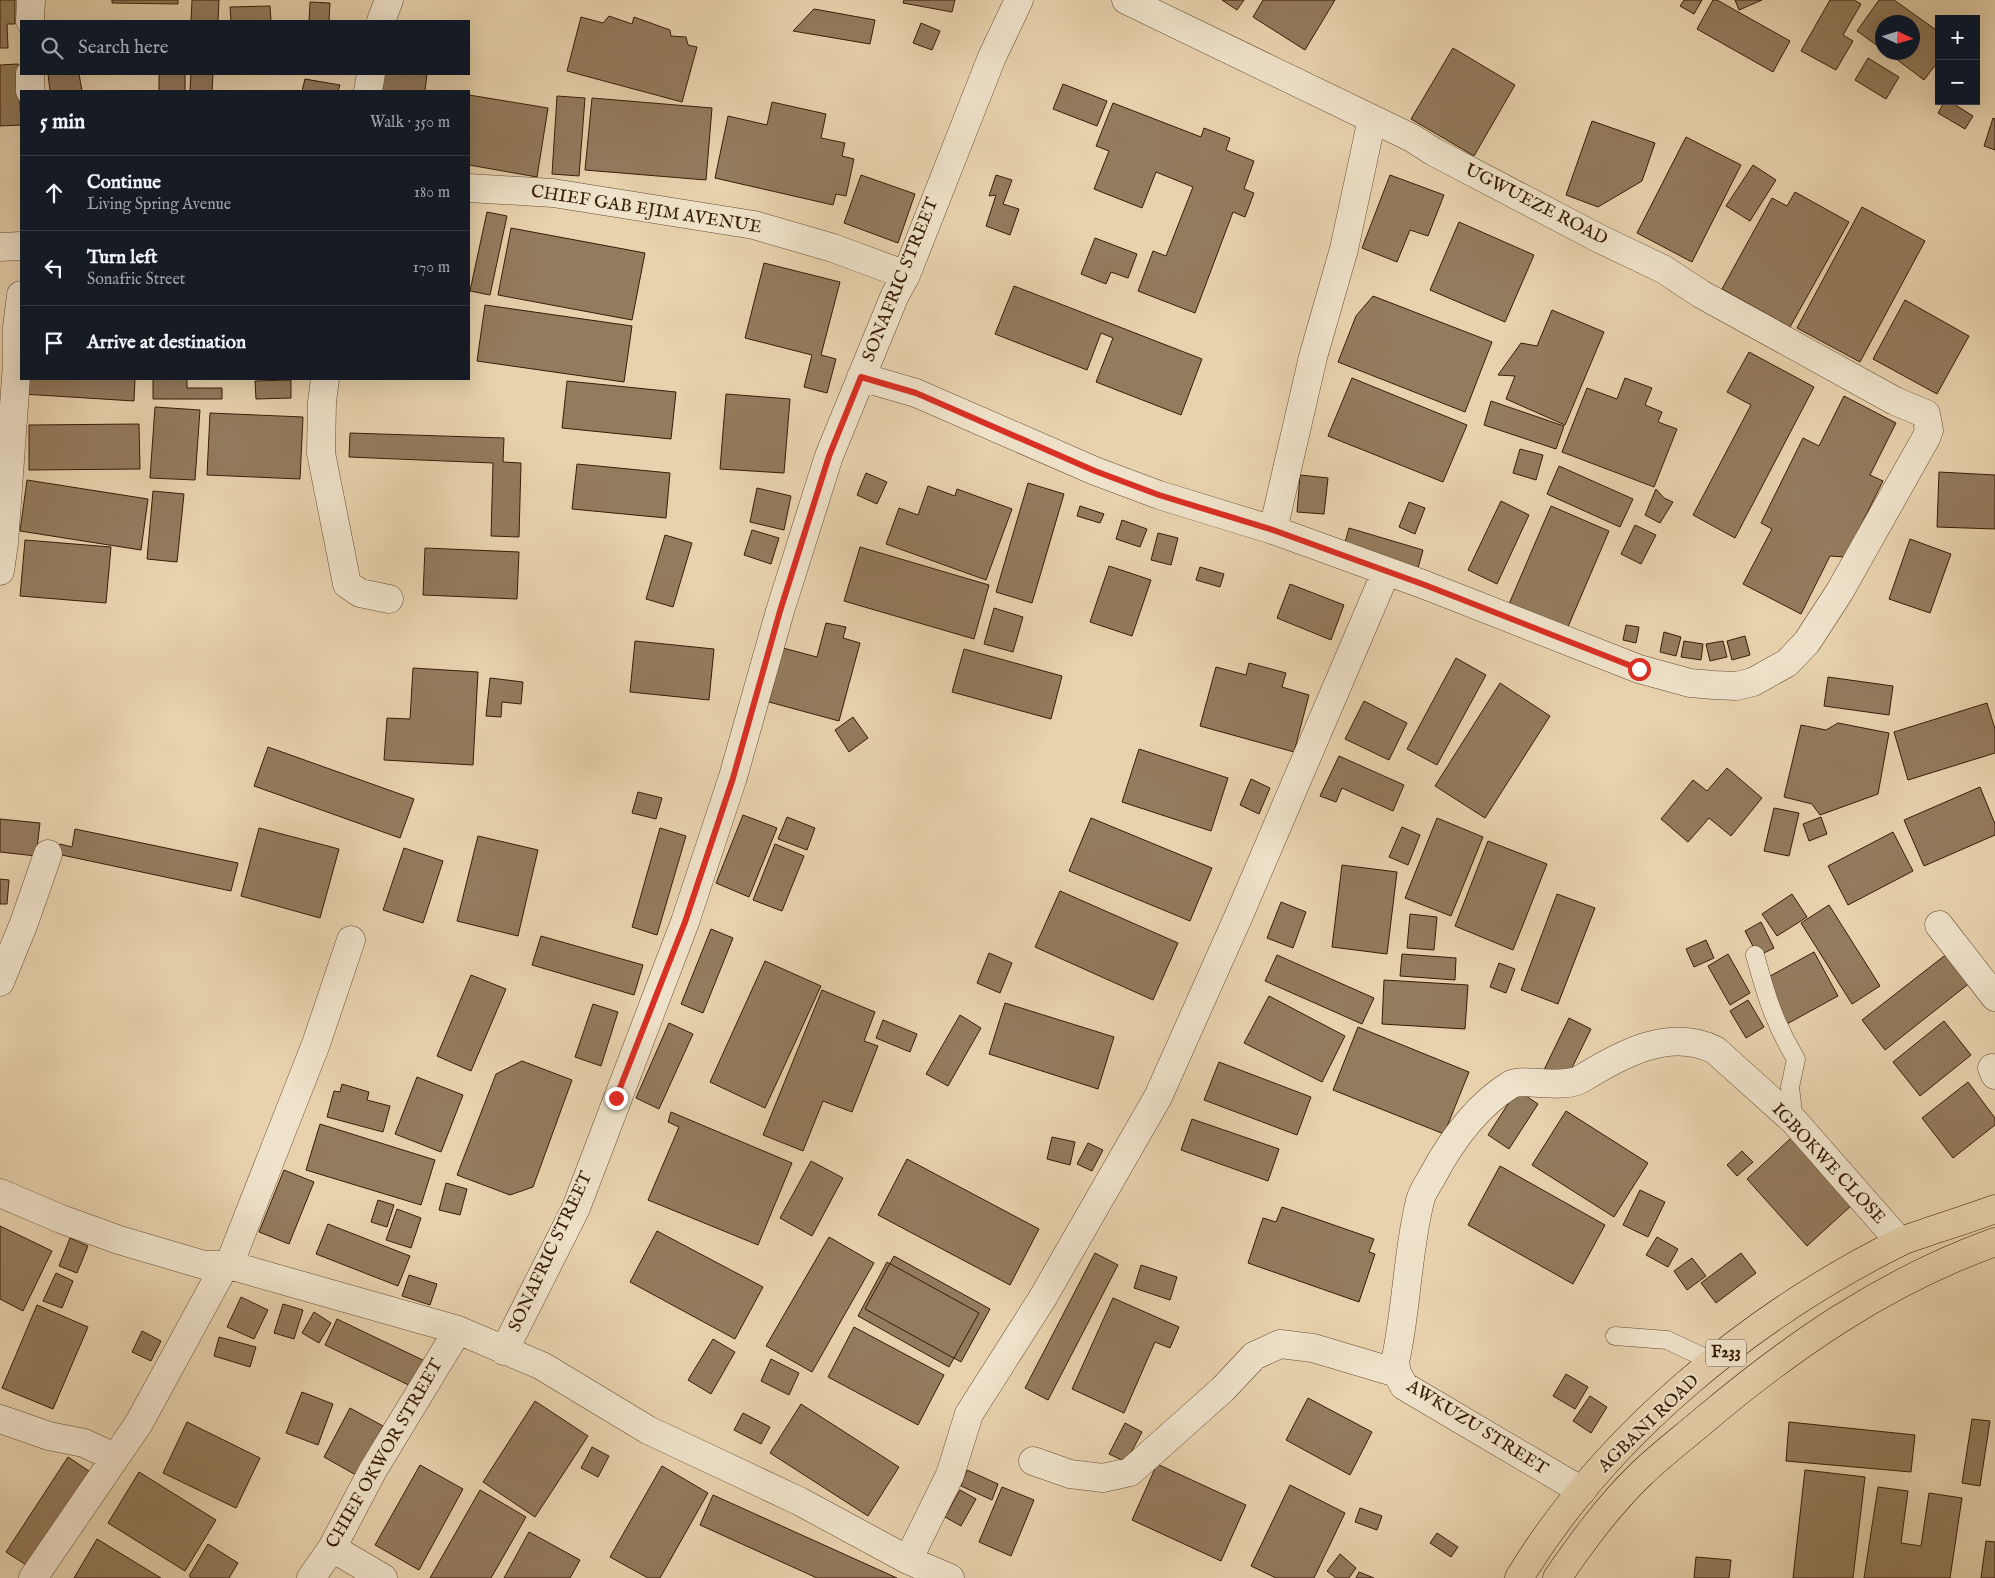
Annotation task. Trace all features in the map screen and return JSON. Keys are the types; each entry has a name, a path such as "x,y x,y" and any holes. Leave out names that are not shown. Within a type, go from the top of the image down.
{"main road":[{"name":"AGBANI ROAD","path":"1519,1578 1582,1491 1654,1414 1714,1362 1766,1322 1817,1288 1900,1242 1995,1209"},
{"name":"AGBANI ROAD","path":"1557,1578 1588,1535 1641,1474 1742,1388 1795,1348 1845,1315 1912,1276 1995,1242"}],"street":[{"path":"30,20 31,0"},
{"path":"381,20 389,0"},
{"name":"SONAFRIC STREET","path":"504,1351 576,1208 685,922 733,778 780,611 829,456 895,295 906,275 992,57 1019,0"},
{"name":"UGWUEZE ROAD","path":"1126,0 1412,138 1434,152 1600,239 1664,269 1701,294 1895,401 1926,414 1929,430 1926,438 1845,583 1807,642 1787,663 1753,682 1736,686 1690,683 1639,669 1425,585 1386,572"},
{"path":"30,75 30,90"},
{"path":"368,90 371,75"},
{"path":"1273,530 1313,358 1344,249 1372,119"},
{"name":"CHIEF GAB EJIM AVENUE","path":"470,188 553,193 754,225 833,248 906,275"},
{"path":"0,247 20,246"},
{"path":"0,571 4,543 16,364 16,328 20,302"},
{"path":"861,377 916,393 1095,471 1159,495 1273,530 1386,572 1240,913 1158,1097 1042,1299 969,1414 950,1475 908,1560"},
{"path":"325,380 322,402 322,453 347,584 360,593 389,599"},
{"path":"0,982 24,923 48,854"},
{"path":"1939,925 1995,996"},
{"path":"33,1578 139,1423 209,1293 224,1267 229,1265 316,1044 351,940"},
{"name":"IGBOKWE CLOSE","path":"1466,1124 1484,1106 1512,1084 1575,1083 1614,1059 1645,1046 1678,1041 1702,1044 1715,1050 1794,1121 1900,1242"},
{"name":"AWKUZU STREET","path":"1466,1124 1447,1149 1421,1198 1395,1362 1397,1374 1404,1386 1582,1491"},
{"path":"0,1193 61,1219 119,1240 204,1265 229,1265 458,1330 542,1366 648,1430 799,1501 908,1560 950,1578"},
{"name":"CHIEF OKWOR STREET","path":"311,1578 332,1548 373,1470 458,1330"},
{"path":"1033,1461 1070,1474 1094,1477 1103,1478 1130,1472 1223,1389 1254,1356 1280,1344 1313,1348 1397,1374"},
{"path":"0,1418 49,1436 84,1443 114,1457"},
{"path":"332,1548 383,1578"}],"lane":[{"path":"1755,955 1768,1003 1781,1034 1796,1059 1790,1087 1794,1121"},
{"path":"1615,1336 1667,1340 1714,1362"}],"building":[{"path":"0,0 15,0 15,24 7,24 8,48 0,48"},
{"path":"112,0 178,0 178,4 112,3"},
{"path":"192,0 219,0 218,20 191,20"},
{"path":"904,0 955,0 952,12 903,3"},
{"path":"1222,0 1244,0 1237,10"},
{"path":"1263,0 1335,0 1305,50 1253,17"},
{"path":"1684,0 1702,0 1694,14 1680,6"},
{"path":"1713,0 1717,0 1790,41 1773,72 1697,29"},
{"path":"1735,0 1762,0 1739,10"},
{"path":"1830,0 1854,0 1861,4 1843,35 1853,41 1836,70 1801,51"},
{"path":"1879,0 1894,0 1915,15 1875,15 1875,44 1857,31"},
{"path":"310,2 330,3 329,20 309,20"},
{"path":"270,6 271,20 231,20 230,7"},
{"path":"814,9 875,20 870,44 793,31"},
{"path":"609,16 632,24 634,17 670,30 671,36 686,37 688,45 697,47 682,102 567,71 581,17 603,23"},
{"path":"1920,18 1935,29 1935,65 1924,80 1898,60 1920,60"},
{"path":"921,23 940,31 932,50 913,43"},
{"path":"1453,48 1515,85 1474,156 1411,119"},
{"path":"1868,58 1899,77 1886,99 1855,80"},
{"path":"18,64 20,125 0,126 0,65"},
{"path":"48,75 79,75 82,90 50,90"},
{"path":"159,75 185,75 185,90 159,90"},
{"path":"191,75 213,75 212,90 190,90"},
{"path":"379,75 427,75 425,90 377,90"},
{"path":"305,79 340,85 338,90 302,90"},
{"path":"1063,84 1107,101 1097,126 1053,109"},
{"path":"470,95 548,108 537,177 470,165"},
{"path":"557,96 585,98 579,176 552,174"},
{"path":"592,98 712,108 706,180 585,170"},
{"path":"772,102 826,114 821,138 845,143 842,156 854,159 846,196 836,194 833,205 715,178 728,116 767,125"},
{"path":"1113,103 1201,137 1204,128 1230,138 1226,150 1254,161 1244,189 1254,193 1245,217 1233,212 1195,313 1138,291 1153,251 1166,256 1193,187 1156,172 1142,208 1094,189 1109,151 1096,146"},
{"path":"1943,105 1955,105 1973,116 1965,129 1938,113"},
{"path":"1993,118 1995,119 1995,150 1984,146"},
{"path":"1592,121 1655,143 1642,181 1598,207 1566,195"},
{"path":"1686,137 1741,165 1692,262 1637,233"},
{"path":"1753,165 1776,180 1750,221 1726,206"},
{"path":"861,175 915,194 898,243 844,223"},
{"path":"996,175 1012,180 1003,204 1019,209 1010,235 986,226 996,195 989,196"},
{"path":"1390,175 1444,195 1428,236 1410,230 1397,262 1362,248"},
{"path":"1795,192 1849,222 1790,327 1722,289 1772,198 1787,206"},
{"path":"1862,207 1925,241 1860,362 1797,328"},
{"path":"487,212 507,216 490,295 470,291"},
{"path":"1459,222 1534,255 1505,322 1430,290"},
{"path":"511,228 645,253 632,320 498,295"},
{"path":"1095,238 1137,254 1128,278 1111,272 1106,284 1081,274"},
{"path":"764,263 840,282 821,355 836,359 827,393 804,387 812,355 745,338"},
{"path":"1014,286 1202,359 1181,415 1096,382 1113,338 1101,333 1087,370 995,334"},
{"path":"1373,296 1492,342 1465,412 1338,362 1356,316"},
{"path":"1905,300 1969,336 1937,394 1873,359"},
{"path":"485,305 632,326 624,382 477,361"},
{"path":"1552,310 1604,332 1565,425 1506,399 1515,376 1498,375 1521,343 1537,346"},
{"path":"1749,352 1814,387 1735,538 1693,515 1751,405 1727,392"},
{"path":"1352,378 1467,425 1443,482 1328,436"},
{"path":"1625,378 1652,388 1645,405 1662,412 1658,422 1677,429 1654,487 1562,452 1587,388 1617,399"},
{"path":"23,380 135,380 134,401 23,394"},
{"path":"153,380 187,380 187,388 222,388 222,399 153,399"},
{"path":"291,380 291,398 256,399 255,381"},
{"path":"567,381 676,392 671,439 562,428"},
{"path":"726,394 790,399 784,473 720,469"},
{"path":"1844,396 1896,423 1870,475 1883,481 1845,557 1830,556 1801,614 1743,584 1772,529 1761,523 1803,438 1819,446"},
{"path":"1491,401 1564,426 1556,449 1484,425"},
{"path":"155,407 200,410 195,480 150,478"},
{"path":"210,413 303,417 300,479 207,475"},
{"path":"139,424 140,469 29,470 29,425"},
{"path":"350,433 504,438 503,462 521,463 519,537 491,536 493,463 349,457"},
{"path":"1520,449 1543,455 1536,480 1513,473"},
{"path":"577,464 670,473 666,518 572,509"},
{"path":"1559,466 1633,499 1620,527 1547,494"},
{"path":"1939,472 1995,475 1995,529 1937,527"},
{"path":"866,473 887,482 877,504 857,495"},
{"path":"1300,475 1328,478 1324,514 1297,512"},
{"path":"27,480 148,499 141,550 20,531"},
{"path":"1028,483 1064,494 1032,603 996,592"},
{"path":"928,486 955,496 957,489 1012,509 986,580 886,544 899,508 918,515"},
{"path":"757,488 791,496 784,530 750,522"},
{"path":"1656,489 1664,498 1673,502 1660,523 1645,515"},
{"path":"153,491 184,494 177,562 147,559"},
{"path":"1501,501 1529,515 1497,584 1468,570"},
{"path":"1409,502 1425,508 1415,534 1399,527"},
{"path":"1080,506 1104,514 1100,523 1077,516"},
{"path":"1551,506 1609,531 1567,629 1509,604"},
{"path":"1122,520 1147,529 1140,547 1116,539"},
{"path":"1635,525 1656,535 1641,564 1621,554"},
{"path":"1349,528 1423,550 1418,568 1344,546"},
{"path":"752,530 779,538 771,564 744,555"},
{"path":"1158,533 1178,538 1171,565 1151,560"},
{"path":"665,535 692,543 673,607 646,599"},
{"path":"1910,539 1951,554 1930,613 1889,599"},
{"path":"25,540 111,547 106,603 20,596"},
{"path":"860,547 989,585 974,639 844,601"},
{"path":"425,548 519,552 517,599 423,595"},
{"path":"1109,566 1151,580 1132,636 1090,622"},
{"path":"1200,567 1224,574 1220,587 1196,580"},
{"path":"1290,584 1344,605 1331,640 1277,618"},
{"path":"994,608 1023,617 1013,652 984,644"},
{"path":"826,623 846,627 843,638 860,643 839,721 769,702 783,648 817,657"},
{"path":"1626,625 1639,627 1636,643 1623,640"},
{"path":"1664,632 1681,637 1676,656 1660,652"},
{"path":"1745,636 1750,655 1732,660 1727,641"},
{"path":"635,641 714,649 709,700 630,692"},
{"path":"1684,641 1703,644 1701,660 1681,657"},
{"path":"1723,641 1727,657 1710,661 1706,644"},
{"path":"964,649 1062,676 1051,719 952,692"},
{"path":"1456,658 1486,675 1437,765 1407,749"},
{"path":"1249,663 1286,673 1282,687 1309,695 1294,752 1200,726 1216,667 1246,675"},
{"path":"413,668 478,672 473,765 384,760 387,718 410,719"},
{"path":"1828,677 1893,686 1889,715 1824,706"},
{"path":"490,678 523,682 521,704 502,702 501,717 486,716"},
{"path":"1500,683 1550,716 1485,818 1435,786"},
{"path":"1364,701 1407,723 1389,760 1345,739"},
{"path":"1987,703 1995,729 1995,753 1908,780 1894,732"},
{"path":"853,717 868,738 849,752 835,730"},
{"path":"1838,723 1889,733 1878,794 1820,815 1812,804 1784,797 1801,725 1826,730"},
{"path":"268,747 414,799 400,838 254,786"},
{"path":"1139,749 1228,778 1211,831 1122,802"},
{"path":"1339,756 1404,785 1393,811 1342,788 1336,802 1320,796"},
{"path":"1727,768 1762,798 1731,836 1709,818 1688,842 1661,819 1693,780 1707,791"},
{"path":"1251,779 1270,788 1259,814 1240,805"},
{"path":"1980,787 1995,824 1995,835 1924,866 1904,820"},
{"path":"638,792 662,798 656,819 632,813"},
{"path":"1774,808 1799,813 1789,856 1764,851"},
{"path":"743,815 777,828 749,897 716,883"},
{"path":"787,817 815,828 807,850 778,839"},
{"path":"1821,817 1827,834 1809,841 1803,824"},
{"path":"1091,818 1212,868 1190,921 1069,871"},
{"path":"1437,818 1483,837 1451,916 1405,898"},
{"path":"0,819 40,823 36,856 0,852"},
{"path":"1402,827 1420,835 1408,865 1389,857"},
{"path":"259,828 339,849 320,918 241,896"},
{"path":"660,828 686,836 657,935 632,927"},
{"path":"75,829 238,863 231,891 57,854 60,844 72,847"},
{"path":"1893,832 1913,871 1848,905 1828,866"},
{"path":"478,836 538,850 518,936 457,921"},
{"path":"1488,841 1547,864 1513,950 1455,926"},
{"path":"775,844 804,856 782,911 753,900"},
{"path":"404,848 443,861 423,923 383,910"},
{"path":"1342,865 1397,872 1387,954 1332,947"},
{"path":"0,879 9,880 7,904 0,904"},
{"path":"1060,891 1178,943 1153,1000 1035,947"},
{"path":"1557,894 1595,908 1558,1004 1521,990"},
{"path":"1792,894 1807,917 1777,936 1762,914"},
{"path":"1281,902 1306,912 1293,948 1267,938"},
{"path":"1829,905 1880,986 1852,1004 1801,923"},
{"path":"1410,914 1437,917 1434,950 1407,948"},
{"path":"1761,922 1774,948 1758,956 1745,931"},
{"path":"711,929 733,938 703,1013 681,1004"},
{"path":"541,936 643,965 634,995 532,965"},
{"path":"1706,940 1714,958 1694,967 1686,949"},
{"path":"1814,952 1838,996 1785,1025 1761,981"},
{"path":"989,953 1012,963 1000,993 977,983"},
{"path":"1948,953 1971,982 1885,1050 1862,1020"},
{"path":"1402,954 1456,958 1455,980 1400,976"},
{"path":"1728,954 1750,993 1730,1005 1708,966"},
{"path":"1277,955 1374,998 1362,1024 1265,981"},
{"path":"765,961 821,986 765,1108 710,1082"},
{"path":"1499,963 1515,969 1506,993 1490,987"},
{"path":"471,975 506,989 471,1071 437,1056"},
{"path":"1384,980 1468,985 1465,1029 1382,1024"},
{"path":"822,990 875,1012 864,1041 878,1046 852,1112 823,1101 803,1151 763,1135"},
{"path":"1269,996 1345,1036 1322,1082 1244,1043"},
{"path":"1748,1000 1764,1027 1746,1038 1730,1011"},
{"path":"1005,1003 1114,1037 1098,1089 989,1054"},
{"path":"593,1004 618,1012 601,1066 575,1057"},
{"path":"960,1015 981,1028 948,1086 926,1074"},
{"path":"1569,1018 1591,1029 1565,1082 1543,1072"},
{"path":"883,1020 917,1034 910,1052 876,1038"},
{"path":"1944,1021 1971,1055 1920,1096 1893,1062"},
{"path":"669,1023 693,1034 659,1109 636,1098"},
{"path":"1358,1027 1469,1072 1444,1134 1333,1090"},
{"path":"522,1061 572,1080 533,1187 510,1195 457,1175 496,1074"},
{"path":"1219,1062 1311,1097 1297,1135 1204,1100"},
{"path":"417,1077 463,1095 441,1152 395,1134"},
{"path":"1968,1082 1995,1118 1995,1125 1953,1158 1922,1118"},
{"path":"342,1084 369,1092 367,1100 390,1106 383,1132 327,1117 334,1091 340,1092"},
{"path":"1517,1090 1538,1104 1509,1149 1488,1135"},
{"path":"1566,1111 1648,1163 1614,1217 1532,1165"},
{"path":"671,1112 792,1163 758,1245 648,1200 679,1127 668,1122"},
{"path":"1192,1119 1279,1149 1268,1181 1181,1150"},
{"path":"320,1124 435,1160 421,1205 306,1170"},
{"path":"1052,1137 1075,1142 1070,1165 1047,1159"},
{"path":"1791,1138 1852,1205 1807,1246 1747,1179"},
{"path":"1088,1143 1103,1150 1092,1171 1077,1164"},
{"path":"1742,1151 1753,1162 1737,1176 1727,1165"},
{"path":"907,1159 1039,1229 1010,1285 878,1215"},
{"path":"811,1161 843,1178 812,1236 780,1218"},
{"path":"1500,1166 1605,1225 1573,1284 1468,1225"},
{"path":"284,1170 314,1182 289,1244 259,1232"},
{"path":"446,1183 467,1189 460,1215 439,1210"},
{"path":"1640,1190 1665,1202 1648,1237 1623,1225"},
{"path":"378,1200 394,1205 387,1227 371,1222"},
{"path":"1282,1207 1374,1239 1369,1252 1375,1254 1359,1302 1248,1263 1263,1218 1276,1222"},
{"path":"397,1209 421,1218 411,1248 386,1240"},
{"path":"328,1224 410,1256 398,1286 316,1254"},
{"path":"0,1226 52,1251 23,1311 0,1299"},
{"path":"657,1231 763,1287 735,1339 630,1282"},
{"path":"829,1237 874,1263 812,1372 766,1346"},
{"path":"1657,1237 1678,1249 1668,1267 1646,1255"},
{"path":"70,1238 88,1246 77,1273 59,1266"},
{"path":"1095,1253 1118,1265 1048,1400 1025,1388"},
{"path":"1741,1253 1756,1273 1716,1303 1701,1283"},
{"path":"894,1256 990,1309 961,1362 865,1309"},
{"path":"1692,1258 1706,1276 1687,1290 1674,1271"},
{"path":"887,1262 979,1313 949,1367 858,1316"},
{"path":"1141,1265 1177,1277 1170,1300 1134,1288"},
{"path":"56,1273 73,1281 62,1308 43,1301"},
{"path":"409,1275 437,1284 430,1305 402,1296"},
{"path":"241,1297 268,1310 254,1339 227,1327"},
{"path":"1113,1298 1179,1327 1170,1348 1155,1342 1124,1413 1072,1389"},
{"path":"283,1304 303,1310 294,1339 274,1333"},
{"path":"37,1305 88,1327 53,1409 2,1388"},
{"path":"314,1312 331,1323 319,1343 302,1333"},
{"path":"337,1319 429,1363 417,1389 325,1345"},
{"path":"854,1327 944,1375 918,1425 828,1377"},
{"path":"142,1331 161,1341 151,1361 132,1352"},
{"path":"219,1337 256,1347 250,1367 214,1356"},
{"path":"713,1339 735,1352 711,1394 688,1380"},
{"path":"771,1359 799,1373 789,1395 761,1381"},
{"path":"1566,1374 1588,1387 1575,1409 1553,1396"},
{"path":"302,1392 333,1404 318,1445 286,1433"},
{"path":"1590,1396 1607,1407 1591,1433 1573,1421"},
{"path":"1308,1398 1372,1432 1350,1475 1286,1440"},
{"path":"535,1401 588,1436 535,1517 483,1482"},
{"path":"801,1404 899,1467 868,1516 770,1453"},
{"path":"350,1408 383,1426 356,1475 324,1457"},
{"path":"743,1413 770,1427 761,1444 734,1430"},
{"path":"1972,1419 1990,1421 1980,1486 1962,1483"},
{"path":"187,1422 260,1458 236,1508 163,1473"},
{"path":"1789,1422 1915,1435 1911,1472 1786,1461"},
{"path":"1125,1423 1142,1432 1126,1462 1109,1454"},
{"path":"592,1447 609,1456 598,1477 581,1468"},
{"path":"68,1457 95,1475 34,1570 6,1552"},
{"path":"1157,1464 1246,1505 1221,1561 1132,1520"},
{"path":"420,1465 463,1489 419,1570 375,1545"},
{"path":"662,1466 708,1493 660,1578 648,1578 610,1557"},
{"path":"967,1470 998,1484 992,1500 961,1486"},
{"path":"1805,1470 1865,1477 1853,1578 1793,1578"},
{"path":"139,1472 216,1520 185,1571 108,1523"},
{"path":"1290,1485 1345,1513 1314,1578 1276,1578 1251,1566"},
{"path":"1002,1487 1034,1500 1011,1556 979,1542"},
{"path":"1878,1487 1908,1491 1901,1543 1921,1546 1929,1493 1962,1498 1950,1578 1864,1578"},
{"path":"480,1490 526,1517 491,1578 430,1578"},
{"path":"960,1490 976,1499 961,1526 945,1517"},
{"path":"713,1495 897,1578 817,1578 700,1525"},
{"path":"1360,1508 1382,1516 1377,1530 1355,1522"},
{"path":"529,1532 580,1560 570,1578 504,1578"},
{"path":"1437,1533 1458,1547 1451,1557 1430,1543"},
{"path":"97,1539 161,1578 74,1578"},
{"path":"1986,1541 1995,1542 1995,1578 1981,1578"},
{"path":"208,1544 238,1563 229,1578 191,1578 189,1576"},
{"path":"1340,1554 1356,1568 1349,1578 1336,1578 1327,1571"},
{"path":"1696,1557 1731,1560 1729,1578 1694,1578"},
{"path":"1359,1572 1374,1578 1356,1578"}],"route":[{"path":"616,1098 685,922 733,778 780,611 829,456 861,377 916,393 1095,471 1159,495 1273,530 1321,547 1425,585 1639,669"}]}
